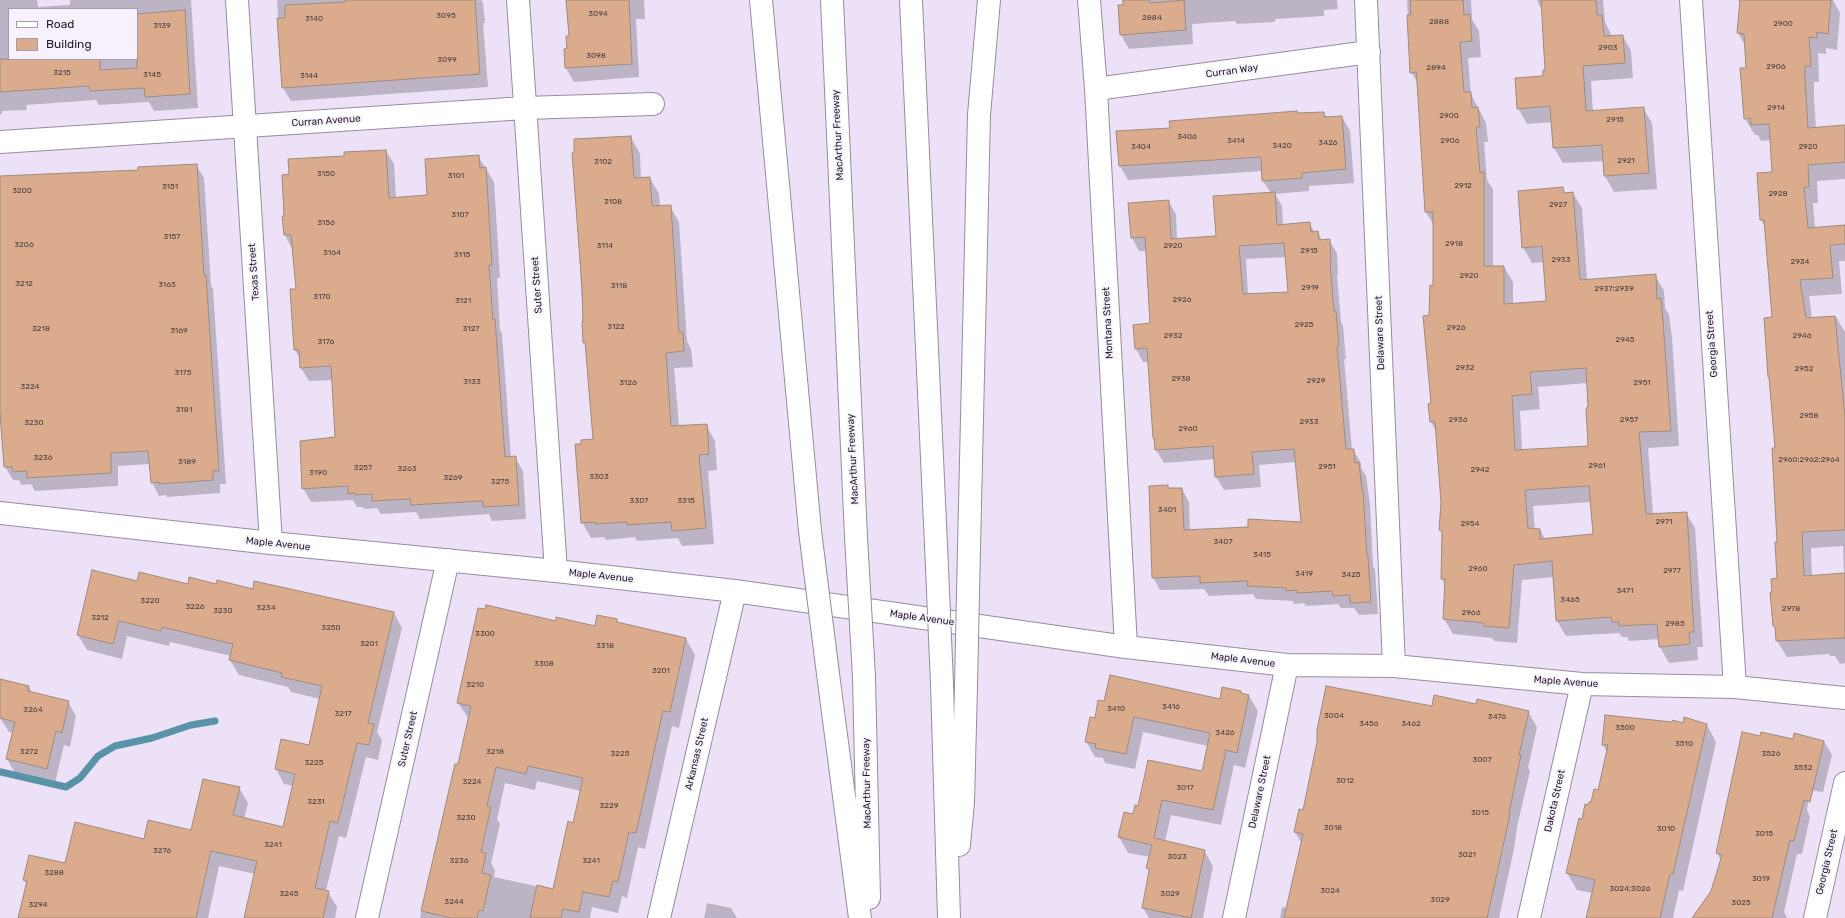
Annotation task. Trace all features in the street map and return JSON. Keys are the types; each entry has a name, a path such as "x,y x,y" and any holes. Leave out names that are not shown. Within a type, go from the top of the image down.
{"main road":[{"name":"Texas Street","path":"237,0 271,543"},
{"name":"Suter Street","path":"518,0 556,571"},
{"path":"761,0 810,531 860,918"},
{"name":"MacArthur Freeway","path":"832,0 856,537 864,678 869,918"},
{"path":"911,0 942,684 949,918"},
{"path":"953,918 963,802 979,115 989,0"},
{"name":"Montana Street","path":"1089,0 1096,89 1126,647"},
{"name":"Delaware Street","path":"1366,0 1394,666"},
{"name":"Georgia Street","path":"1690,0 1735,687"},
{"name":"Curran Way","path":"1096,89 1369,52"},
{"name":"Curran Avenue","path":"0,142 526,108 653,104"},
{"name":"Maple Avenue","path":"0,513 271,543 556,571 735,591 1126,647 1287,665 1394,666 1582,684 1735,687 1845,698"},
{"name":"Suter Street","path":"367,918 448,560"},
{"name":"Arkansas Street","path":"659,918 735,591"},
{"name":"Delaware Street","path":"1234,918 1287,665"},
{"name":"Dakota Street","path":"1529,918 1582,684"},
{"name":"Georgia Street","path":"1815,918 1845,783"}],"building":[{"path":"345,0 475,0 480,74 282,88 277,18 285,18 285,5 345,2"},
{"path":"566,0 629,0 632,64 565,68 564,49 567,48 566,36 569,36"},
{"path":"1123,0 1149,0 1150,3 1184,0 1186,30 1120,35 1118,5 1123,5"},
{"path":"1410,0 1463,0 1464,15 1470,14 1472,41 1460,42 1464,92 1471,92 1472,108 1478,107 1480,127 1476,127 1480,173 1484,172 1484,266 1504,266 1504,304 1546,301 1542,246 1522,248 1518,191 1563,187 1564,193 1573,192 1580,280 1656,274 1657,299 1661,298 1671,431 1639,432 1646,514 1687,512 1694,632 1689,632 1690,644 1659,647 1657,624 1619,626 1619,622 1612,622 1611,617 1556,621 1552,561 1514,565 1509,628 1484,626 1484,623 1443,619 1445,579 1441,579 1442,531 1439,530 1441,503 1435,422 1430,422 1428,404 1431,403 1423,316 1429,315 1430,285 1433,286 1433,212 1425,212 1416,72 1410,73 1407,15 1411,15","holes":["1586,368 1588,446 1515,450 1512,396 1532,394 1530,372","1589,486 1593,534 1540,539 1540,529 1528,528 1525,490"]},
{"path":"1541,0 1596,0 1597,15 1602,15 1604,36 1623,35 1625,63 1583,66 1586,111 1644,107 1649,173 1604,176 1602,145 1553,148 1550,106 1517,109 1515,78 1543,76 1543,70 1545,70"},
{"path":"1740,0 1831,0 1828,34 1817,32 1817,38 1809,37 1811,66 1805,66 1808,128 1845,125 1845,162 1808,165 1809,187 1804,187 1808,228 1845,225 1845,244 1830,245 1833,278 1800,280 1806,318 1835,316 1845,417 1845,530 1802,532 1804,576 1845,573 1845,638 1776,641 1775,626 1773,626 1770,592 1772,592 1771,579 1777,578 1775,542 1777,542 1772,448 1775,448 1764,318 1772,317 1764,220 1760,220 1757,173 1772,172 1769,124 1751,125 1750,118 1744,119 1740,68 1746,68 1744,34 1737,33"},
{"path":"185,10 190,94 145,97 144,88 90,91 89,86 0,92 0,59 100,60 100,70 137,68 138,14"},
{"path":"1297,111 1297,113 1324,112 1324,117 1342,116 1346,169 1302,173 1302,178 1262,181 1261,157 1119,166 1116,131 1170,128 1169,121"},
{"path":"631,136 634,178 650,177 652,206 671,205 679,332 683,332 684,351 666,353 671,426 707,424 709,454 699,455 706,528 672,531 671,522 627,525 627,522 595,524 595,522 581,523 575,444 581,444 581,440 593,439 585,342 583,343 582,288 572,153 574,153 574,139"},
{"path":"386,150 389,198 427,195 425,159 479,155 480,168 486,167 492,265 489,265 493,320 495,319 505,457 516,456 519,505 483,507 483,501 411,505 410,499 372,501 372,494 348,494 348,486 302,489 300,441 335,437 331,366 300,368 299,350 294,350 290,289 296,289 291,235 284,235 282,216 284,216 282,175 289,174 288,159 344,156 344,152"},
{"path":"197,164 219,471 213,471 213,480 159,484 159,482 151,483 148,451 111,453 111,473 27,478 27,471 13,472 12,467 4,467 0,413 0,176 138,170 138,167"},
{"path":"1275,192 1277,225 1310,222 1311,232 1318,231 1319,240 1330,239 1330,262 1334,312 1336,311 1339,346 1337,346 1346,449 1354,449 1355,463 1359,462 1363,490 1371,602 1350,603 1350,595 1333,596 1332,591 1297,593 1297,590 1286,591 1286,588 1247,586 1248,581 1200,583 1200,576 1152,578 1149,486 1168,485 1168,488 1182,488 1184,530 1248,527 1248,519 1301,522 1294,449 1252,452 1254,474 1215,477 1213,446 1155,450 1147,348 1135,349 1133,325 1150,323 1145,237 1131,238 1128,203 1169,200 1171,239 1216,236 1213,196","holes":["1284,243 1288,292 1243,294 1239,246"]},
{"path":"92,570 137,581 139,572 188,584 189,577 216,584 217,580 253,589 254,581 394,612 368,723 374,724 369,745 357,743 338,823 330,821 315,888 329,891 323,918 244,918 257,861 211,851 196,918 18,918 27,881 23,880 29,855 65,863 75,822 144,839 148,820 191,830 203,779 240,787 233,815 283,827 295,774 275,769 281,739 309,745 322,686 281,677 282,673 229,660 233,644 162,627 161,631 119,621 113,644 77,635"},
{"path":"486,605 556,621 556,617 595,626 597,615 617,619 617,622 686,638 670,712 663,711 636,833 629,832 618,882 613,881 609,897 583,892 579,912 563,909 561,918 530,918 537,885 553,889 568,821 573,823 583,778 528,766 526,774 496,767 487,806 491,807 481,852 486,853 482,873 491,875 483,911 479,910 477,918 451,918 421,911 455,764 458,764 471,706 457,703 458,698 478,608 485,609"},
{"path":"1110,675 1220,699 1222,687 1241,691 1241,693 1249,695 1237,753 1226,750 1213,810 1162,800 1154,838 1205,850 1191,918 1142,908 1149,871 1149,869 1146,868 1152,845 1118,837 1124,812 1133,814 1135,805 1138,806 1148,760 1202,771 1210,733 1134,717 1126,754 1095,748 1096,744 1085,742 1090,717 1095,718 1098,700 1104,701"},
{"path":"0,679 29,686 28,691 69,701 62,733 56,731 47,769 6,759 15,722 0,718"},
{"path":"1326,686 1432,706 1434,695 1476,704 1477,699 1529,711 1519,755 1521,755 1506,833 1487,918 1284,918 1303,834 1294,832 1299,809 1303,810 1317,742 1317,730"},
{"path":"1605,715 1672,722 1673,720 1683,723 1684,717 1707,724 1673,874 1670,874 1660,918 1586,918 1595,880 1566,873 1579,818 1582,819 1585,804 1588,805 1589,802 1591,802 1594,789 1598,790 1608,745 1602,745"},
{"path":"1742,732 1760,736 1761,732 1793,739 1794,733 1824,741 1810,802 1804,800 1794,841 1790,840 1772,918 1692,918 1711,891 1722,855 1716,853"}],"waterway":[{"path":"1,772 66,787 80,778 98,756 115,746 152,738 191,725 215,721"}]}
